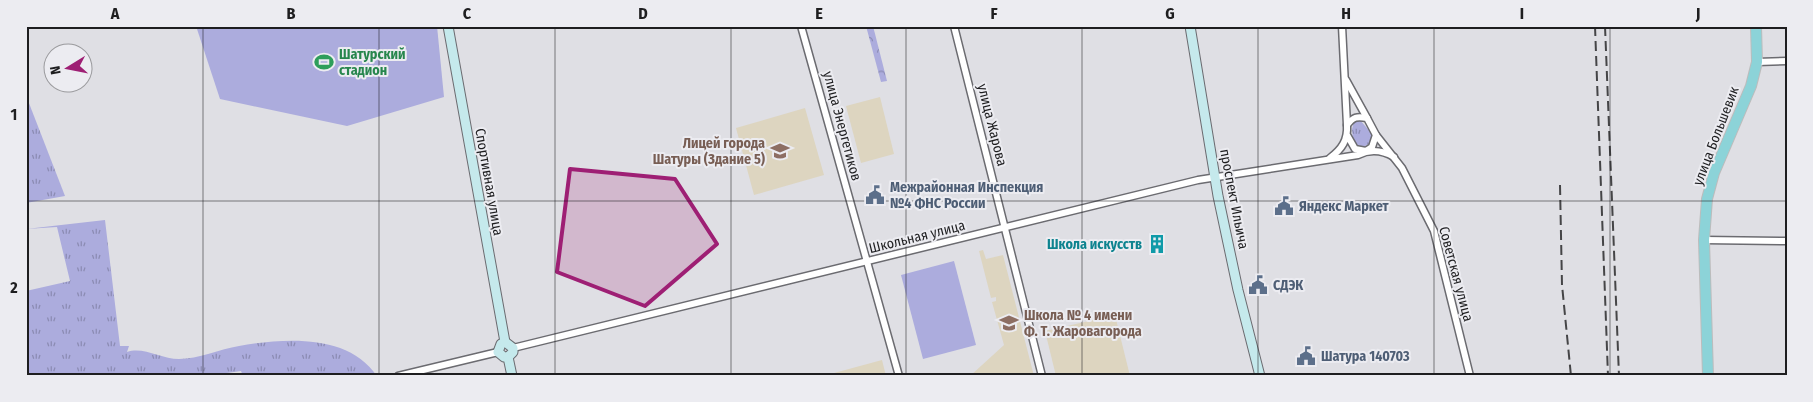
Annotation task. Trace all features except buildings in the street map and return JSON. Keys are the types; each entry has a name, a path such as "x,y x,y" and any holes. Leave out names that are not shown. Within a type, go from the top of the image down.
{"main road":[{"name":"улица Большевик","path":"1708,376 1704,240 1707,199 1714,173 1751,86 1757,62 1756,26"}],"street":[{"name":"Спортивная улица","path":"448,26 505,342"},
{"name":"улица Энергетиков","path":"801,26 899,376"},
{"name":"улица Жарова","path":"954,26 1042,376"},
{"name":"проспект Ильича","path":"1190,26 1215,177 1236,280 1260,376"},
{"path":"1329,159 1343,146 1347,135 1346,79 1342,26"},
{"path":"1757,62 1787,61"},
{"path":"1346,79 1376,135 1372,147 1366,151"},
{"path":"1347,125 1352,118 1358,116 1367,118"},
{"path":"1347,135 1355,149 1386,153 1394,157"},
{"name":"Советская улица","path":"1376,135 1394,157 1416,194 1434,231 1470,376"},
{"name":"Школьная улица","path":"513,348 1215,177 1358,155 1366,151"},
{"path":"1704,240 1787,241"},
{"path":"498,352 498,348 505,342 513,348 513,352 508,357"},
{"path":"498,352 504,357 508,357"},
{"path":"398,376 498,352"},
{"path":"508,357 512,376"}],"highlighted area":[{"path":"570,169 675,179 717,244 645,306 557,272"}],"shaded area":[{"path":"880,97 894,154 861,163 846,106"},
{"name":"Лицей города Шатуры (Здание 5)","path":"805,108 824,175 754,195 736,128"},
{"name":"Школа № 4 имени Ф. Т. Жаровагорода","path":"983,250 986,259 1003,255 1034,376 970,376 1004,345 992,302 996,301 996,297 991,298 979,251"},
{"path":"1115,315 1130,376 1056,376 1045,331"},
{"path":"882,360 886,376 823,376"}],"green space":[{"name":"Шатурский стадион","path":"196,26 437,26 444,97 347,126 220,99"},
{"path":"866,26 873,26 887,81 881,82"},
{"path":"27,98 65,196 26,203"},
{"path":"1360,120 1373,135 1369,144 1363,147 1353,143 1352,129 1354,122"},
{"path":"105,220 120,346 129,346 127,352 139,351 179,359 257,343 275,341 314,342 350,352 365,362 377,376 243,376 241,371 206,376 26,376 26,291 70,281 57,227 26,229"},
{"path":"954,261 976,345 923,359 901,275"}],"railway":[{"path":"1595,26 1608,376"},
{"path":"1605,26 1619,376"},
{"path":"1560,185 1562,285 1571,376"}],"place":[{"name":"Шатурский стадион","path":"324,62"},
{"name":"Лицей города Шатуры (Здание 5)","path":"780,151"},
{"name":"Межрайонная Инспекция №4 ФНС России","path":"875,195"},
{"name":"Яндекс Маркет","path":"1284,206"},
{"name":"Школа искусств","path":"1157,244"},
{"name":"СДЭК","path":"1258,285"},
{"name":"Школа № 4 имени Ф. Т. Жаровагорода","path":"1009,323"},
{"name":"Шатура 140703","path":"1306,356"}]}
